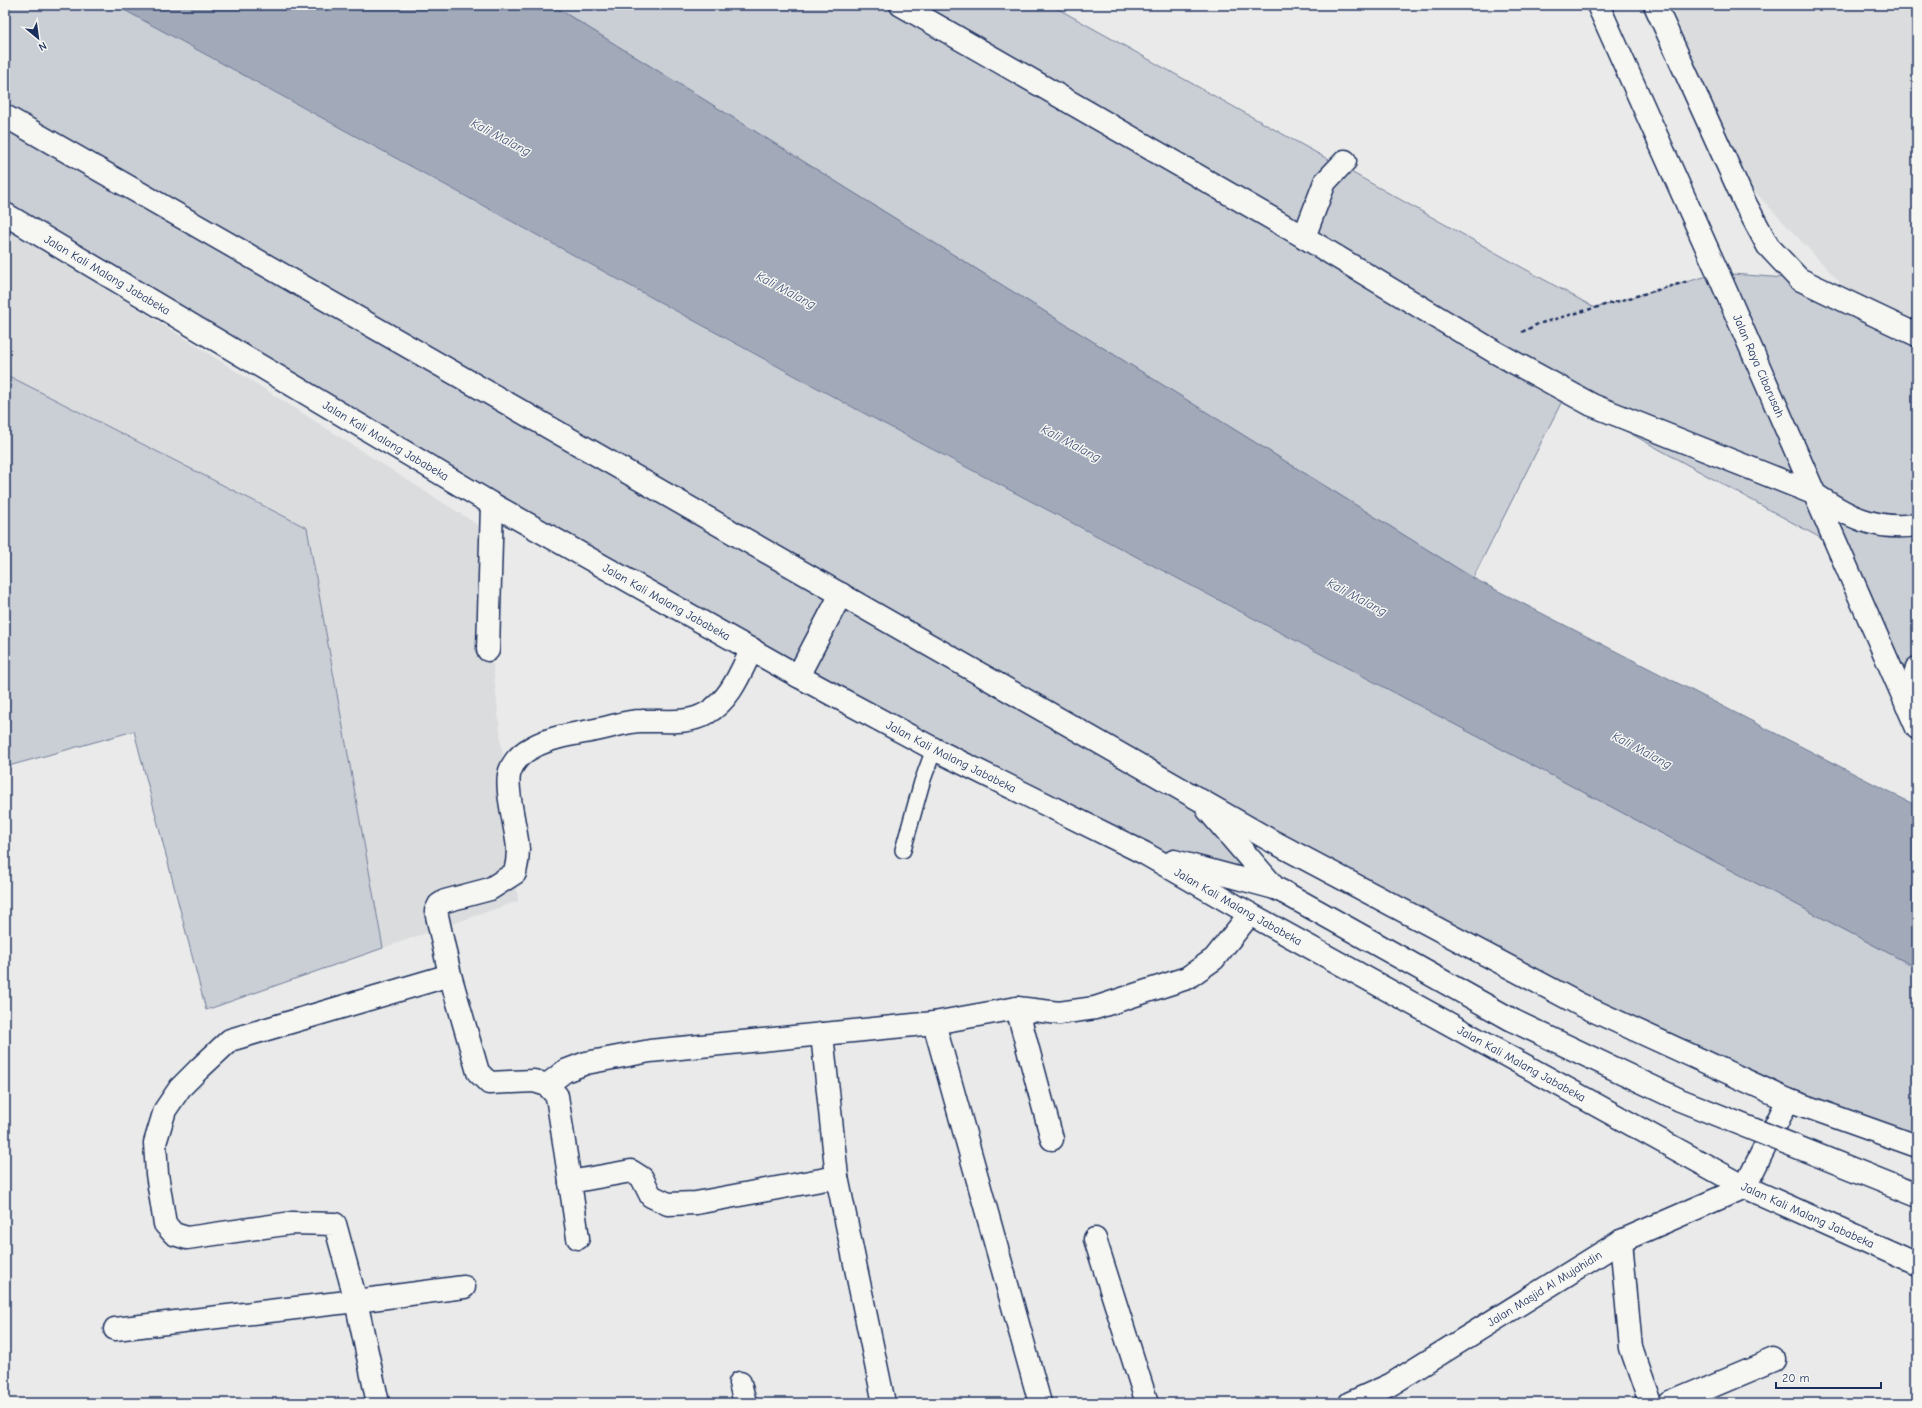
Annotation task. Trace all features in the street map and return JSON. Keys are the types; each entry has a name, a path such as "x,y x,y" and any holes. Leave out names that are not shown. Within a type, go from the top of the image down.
{"main road":[{"path":"901,5 1304,237 1495,352 1592,406 1813,493 1838,510 1875,526 1917,525"},
{"name":"Jalan Raya Cibarusah","path":"1598,5 1718,273 1917,728"},
{"path":"1655,5 1745,203 1768,246 1799,279 1917,335"},
{"path":"5,116 1194,794 1270,840 1579,1004 1788,1100 1917,1146"},
{"path":"1304,237 1325,182 1345,161"},
{"name":"Jalan Kali Malang Jababeka","path":"5,214 492,504 798,676 934,749 1144,852 1250,914 1745,1187 1917,1264"},
{"path":"488,650 492,504"},
{"path":"798,676 841,594"},
{"path":"578,1238 556,1096 547,1085 534,1081 489,1083 478,1072 450,975 436,912 439,905 445,902 490,889 515,873 518,848 510,795 510,772 514,763 523,753 533,746 552,740 641,721 679,721 701,716 716,707 731,692 752,649"},
{"path":"1907,706 1917,668"},
{"path":"1194,794 1280,891"},
{"path":"1144,852 1280,891 1514,1021 1666,1094 1917,1195"},
{"path":"547,1085 565,1071 607,1058 650,1051 934,1023 1017,1008 1059,1013 1095,1008 1186,978 1214,959 1250,914"},
{"path":"378,1403 356,1301 335,1224 292,1224 187,1238 174,1234 165,1224 157,1174 155,1143 165,1110 180,1088 230,1040 450,975"},
{"path":"1017,1008 1052,1139"},
{"path":"934,1023 1040,1403"},
{"path":"822,1034 837,1177 884,1403"},
{"path":"1745,1187 1788,1100"},
{"path":"570,1182 631,1171 642,1178 651,1196 668,1204 696,1202 837,1177"},
{"name":"Jalan Masjid Al Mujahidin","path":"1350,1403 1390,1385 1620,1241 1745,1187"},
{"path":"1095,1239 1147,1403"},
{"path":"1620,1241 1631,1348 1650,1403"},
{"path":"115,1329 356,1301 464,1286"},
{"path":"1670,1403 1774,1359"}],"lane":[{"path":"903,850 922,782 934,749"}],"path":[{"path":"1495,352 1516,336 1538,324 1718,273"}],"shaded area":[{"path":"5,5 124,5 1443,718 1917,968 1917,1146 1788,1100 1196,795 1275,888 1144,853 798,676 5,214"},
{"path":"552,5 1051,5 1595,308 1718,273 1799,279 1917,335 1917,728 1837,547 1564,397 1473,578"},
{"path":"1671,5 1917,5 1917,325 1851,294 1741,177"},
{"path":"5,224 478,525 518,901 383,948 307,528 5,374"},
{"path":"5,374 307,528 383,948 206,1010 134,731 5,767"}],"water":[{"name":"Kali Malang","path":"115,5 552,5 1473,578 1917,806 1917,968 856,409"}]}
